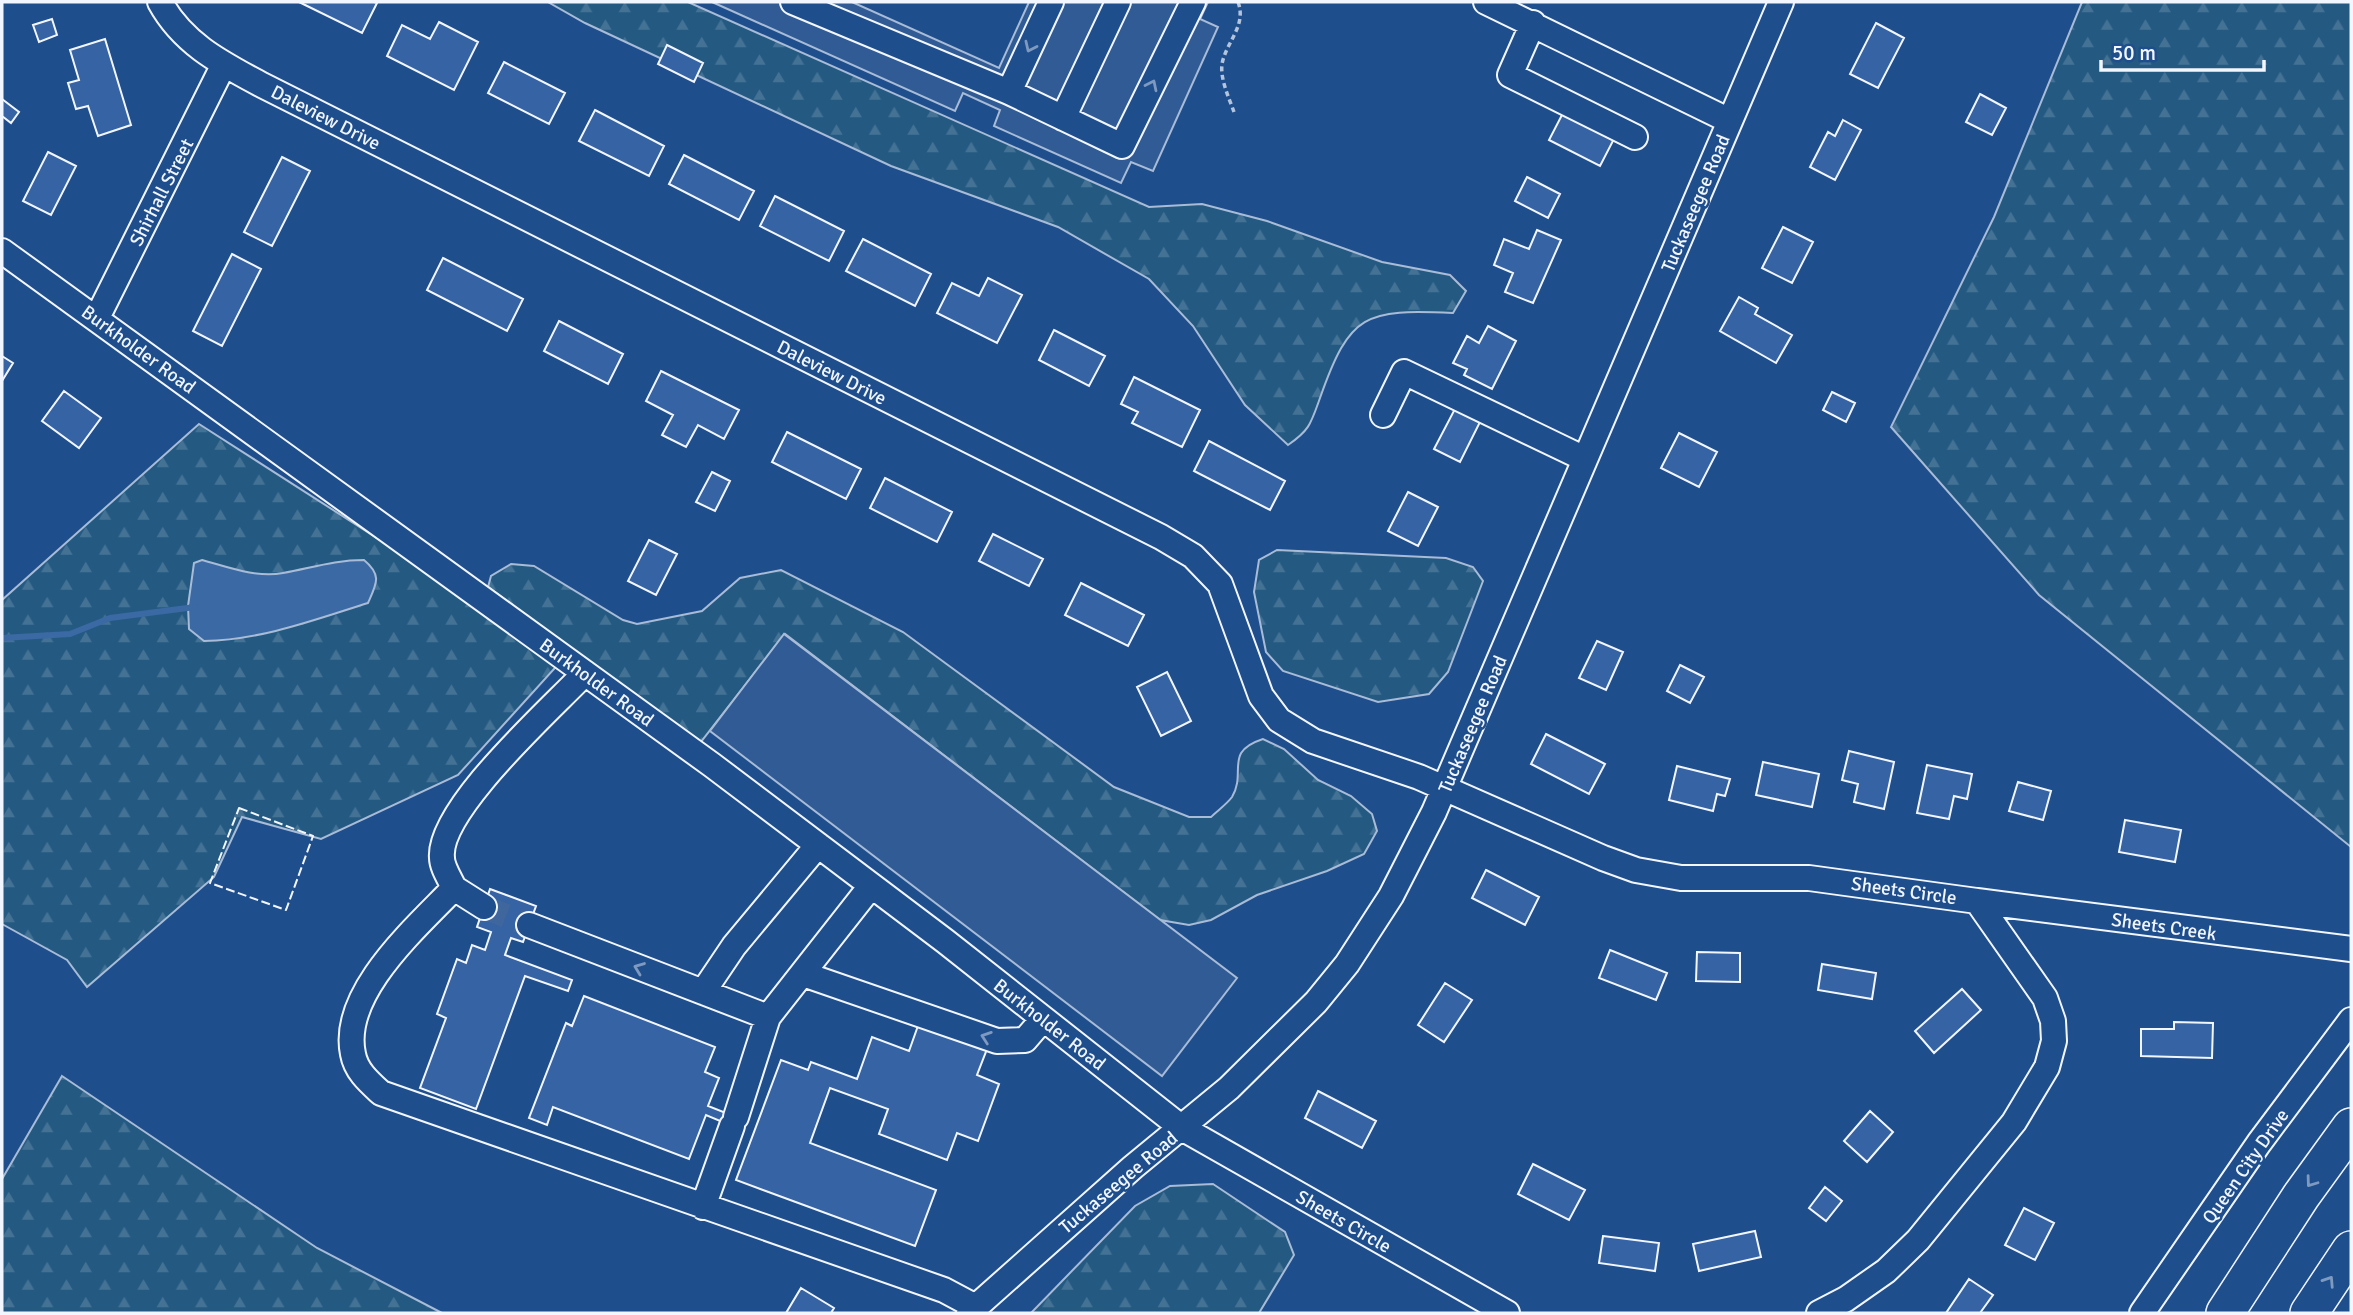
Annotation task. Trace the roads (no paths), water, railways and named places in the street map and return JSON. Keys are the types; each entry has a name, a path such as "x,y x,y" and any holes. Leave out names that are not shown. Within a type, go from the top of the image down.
{"highway":[{"path":"2225,1313 2301,1196 2351,1127"},
{"path":"2309,1313 2351,1250"}],"street":[{"name":"Daleview Drive","path":"160,2 174,27 223,64 1161,537 1193,556 1220,584 1261,696 1279,720 1312,741 1444,789"},
{"path":"793,2 1009,92 1122,146 1192,2"},
{"path":"1009,92 1051,2"},
{"path":"1072,122 1118,2"},
{"path":"1486,2 1534,23 1730,121"},
{"name":"Tuckaseegee Road","path":"972,1310 1276,1045 1347,964 1391,896 1444,789 1781,2"},
{"path":"1534,23 1510,75 1635,137"},
{"name":"Shirhall Street","path":"97,318 223,64"},
{"name":"Burkholder Road","path":"2,251 818,845 1182,1128"},
{"path":"1383,415 1404,372 1585,459"},
{"path":"484,907 454,888 442,859 445,838 454,817 485,777 585,673"},
{"name":"Sheets Circle","path":"1444,789 1636,870 1681,878 1833,880 1977,901 2045,998 2053,1021 2054,1041 2047,1067 2014,1122 1918,1241 1876,1278 1846,1299 1819,1313"},
{"path":"703,992 734,946 818,845"},
{"path":"703,1206 723,1152 731,1115 768,1017 872,886"},
{"path":"454,888 384,962 361,1004 352,1032 353,1056 364,1077 381,1093 944,1290 972,1310"},
{"name":"Sheets Creek","path":"1977,901 2351,949"},
{"path":"529,925 768,1017"},
{"path":"803,974 997,1041 1025,1040 1044,1019"},
{"name":"Queen City Drive","path":"2142,1313 2259,1143 2351,1020"},
{"name":"Sheets Circle","path":"1182,1128 1507,1313"}],"waterway":[{"path":"2,638 70,634 110,618 195,607"}],"tunnel":[{"path":"484,907 529,925"}]}
